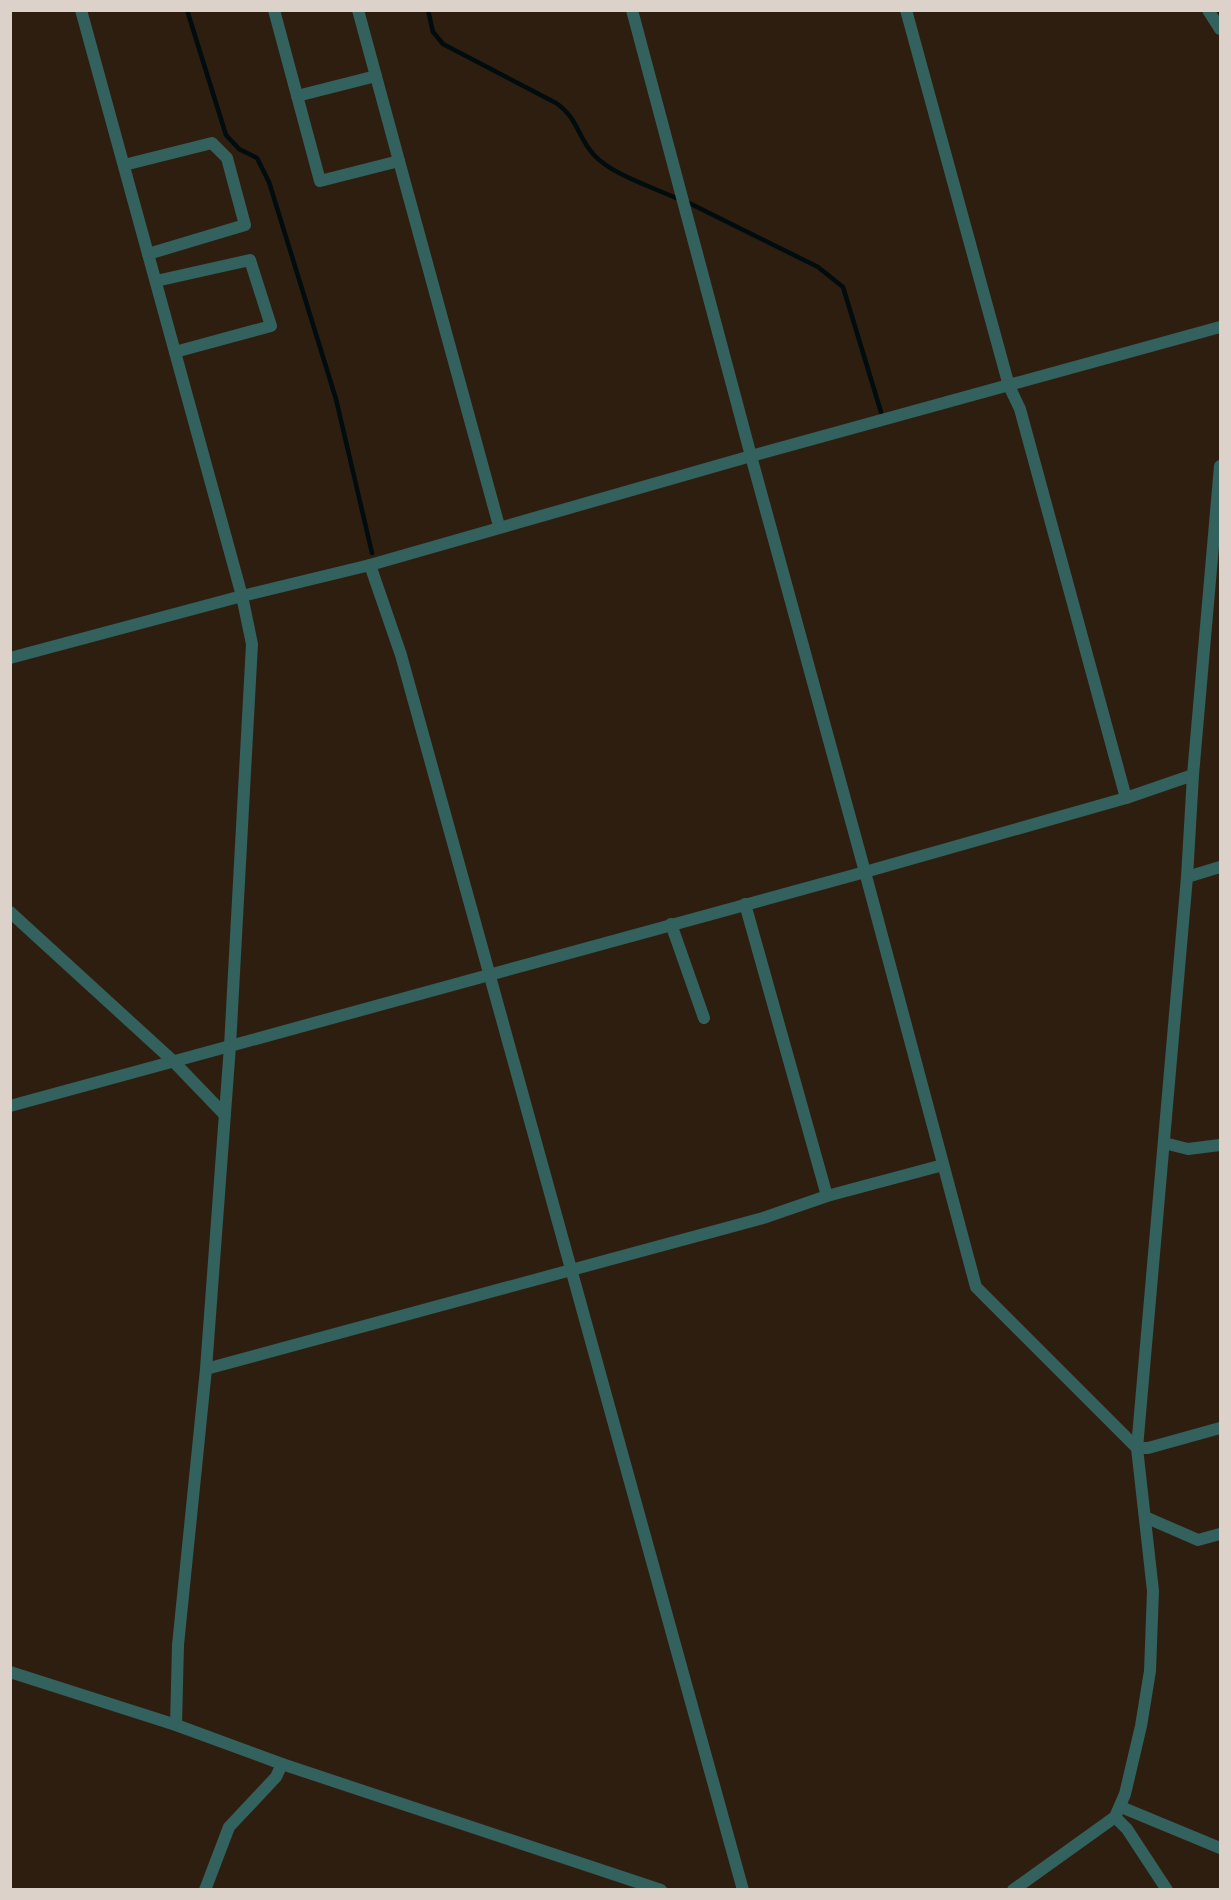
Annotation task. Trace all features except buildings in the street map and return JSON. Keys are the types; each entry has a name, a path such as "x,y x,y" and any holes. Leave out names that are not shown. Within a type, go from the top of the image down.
{"street":[{"path":"81,10 242,596 252,644 230,1046 206,1369 178,1645 176,1725"},
{"path":"274,10 320,181 399,161"},
{"path":"358,10 499,526"},
{"path":"632,10 750,456 976,1287 1137,1448 1148,1448 1221,1428"},
{"path":"906,10 1008,386 1020,409 1126,798"},
{"path":"1208,10 1221,29"},
{"path":"297,96 376,76"},
{"path":"124,165 212,143 227,158 244,225 148,254"},
{"path":"156,281 250,260 271,326 175,352"},
{"path":"10,658 242,596 370,565 499,526 1221,327"},
{"path":"1013,1890 1118,1812 1141,1726 1150,1671 1153,1591 1137,1448 1188,876 1193,775 1221,466"},
{"path":"370,565 401,655 743,1890"},
{"path":"10,1106 865,872 1126,798 1193,775"},
{"path":"1188,876 1221,867"},
{"path":"745,904 827,1196"},
{"path":"10,912 173,1061 225,1115"},
{"path":"671,924 704,1018"},
{"path":"1164,1143 1188,1149 1221,1145"},
{"path":"206,1369 763,1218 827,1196 943,1165"},
{"path":"1145,1517 1198,1540 1221,1534"},
{"path":"10,1671 661,1890"},
{"path":"205,1890 229,1827 276,1777 282,1764"},
{"path":"1118,1812 1221,1848"},
{"path":"1118,1812 1167,1890"}],"waterway":[{"path":"187,10 226,135 239,149 257,158 269,182 336,399 372,553"},
{"path":"428,10 433,32 443,44 556,103 569,115 588,148 601,162 621,174 676,198"},
{"path":"689,203 818,267 843,287 881,412"}]}
